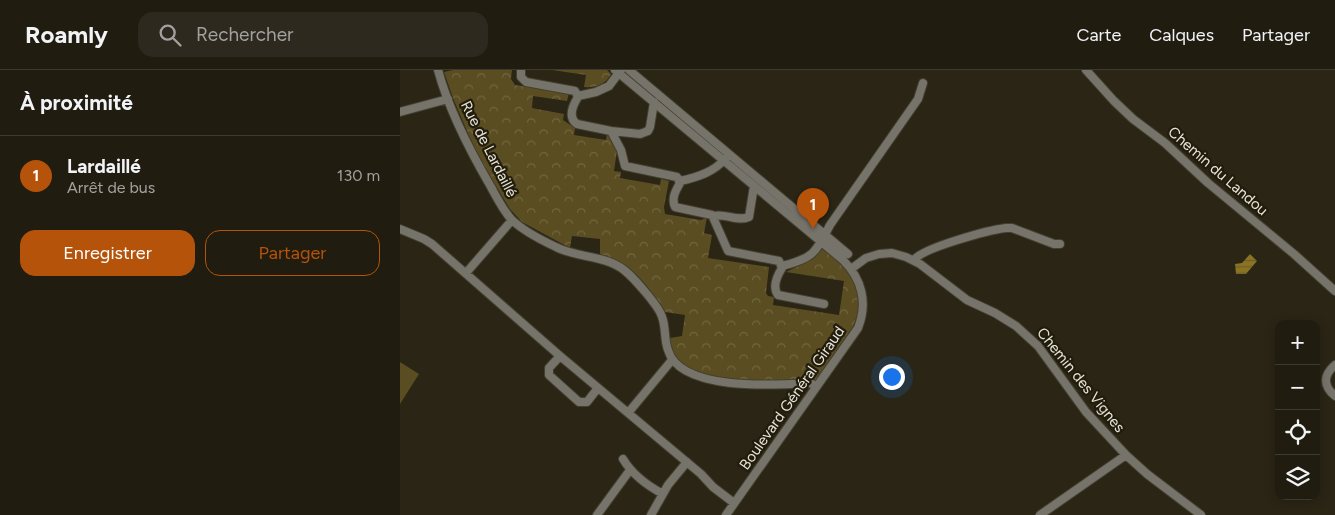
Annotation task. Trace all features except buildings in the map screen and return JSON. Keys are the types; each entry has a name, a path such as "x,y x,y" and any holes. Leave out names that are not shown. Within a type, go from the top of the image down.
{"street":[{"name":"Rue de Lardaillé","path":"438,70 448,99 485,178 512,220 559,249 615,264 630,275 662,315 668,350 672,360"},
{"path":"521,70 521,77 526,82 571,89 578,96"},
{"path":"628,70 726,157 754,186 851,269"},
{"name":"Chemin du Landou","path":"1086,70 1133,119 1165,143 1208,183 1294,254 1335,291"},
{"path":"578,96 596,92 608,86 618,71 654,102 825,234 848,254"},
{"path":"824,304 778,295 775,288 777,276 782,266 809,256 818,248 825,234 918,99 923,84"},
{"path":"578,96 573,107 572,117 573,121 577,124 640,134 648,131 650,128 654,102"},
{"path":"400,112 448,99"},
{"path":"612,131 622,150 625,166 671,174 680,181"},
{"path":"726,157 710,171 680,181 675,190 675,207 714,216 719,215 742,219 748,217 754,186"},
{"path":"714,216 728,251 773,259 779,261 782,266"},
{"path":"466,273 512,220"},
{"path":"914,260 919,254 933,249 1006,228 1012,228 1054,244 1060,244"},
{"path":"400,229 428,242 466,273 560,356 734,503"},
{"name":"Chemin des Vignes","path":"851,269 866,258 879,254 899,255 914,260 957,293 976,305 1004,318 1028,336 1046,356 1086,412 1126,455 1147,474 1202,515"},
{"name":"Boulevard Général Giraud","path":"726,515 858,328 864,309 862,292 858,279 851,269"},
{"path":"560,356 548,368 548,375 579,402 587,402 598,388"},
{"path":"628,413 672,360 692,373 723,383 811,383 816,387"},
{"path":"1335,365 1329,371 1326,381 1328,389 1335,396"},
{"path":"1040,515 1126,455"},
{"path":"623,459 630,470 663,494"},
{"path":"651,515 668,485 686,462"},
{"path":"597,515 630,470"}],"green space":[{"path":"453,70 512,70 511,79 515,85 569,93 567,101 533,96 532,108 564,114 563,120 575,128 574,135 606,140 607,133 617,151 614,171 621,172 620,178 660,185 661,179 669,181 664,207 665,214 701,220 707,217 704,233 712,235 708,258 769,267 766,293 768,296 774,297 773,305 839,315 844,281 786,272 810,260 823,248 849,271 857,285 859,300 852,328 835,356 817,380 763,381 721,378 702,374 686,367 675,357 671,348 670,338 682,336 685,315 665,312 657,299 632,270 620,262 600,254 600,239 572,236 570,248 522,222 510,209 485,168 453,98 444,72"},
{"path":"552,70 607,70 611,74 600,85 584,87 586,75"},
{"path":"400,362 419,374 400,404"}],"shaded area":[{"path":"1250,254 1257,261 1246,274 1236,274 1235,264 1242,263"}],"place":[{"name":"Lardaillé","path":"813,229"}]}
